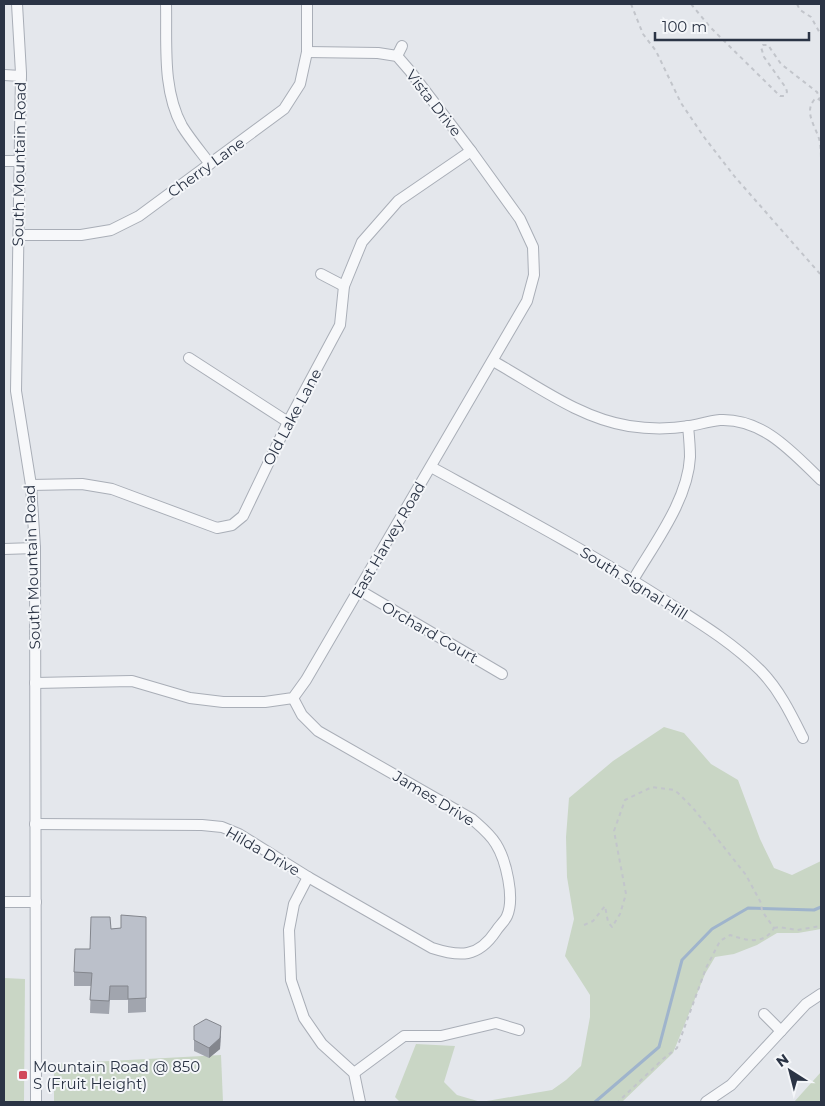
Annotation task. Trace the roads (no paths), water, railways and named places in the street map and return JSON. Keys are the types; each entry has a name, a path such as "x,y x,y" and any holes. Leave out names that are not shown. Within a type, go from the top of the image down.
{"street":[{"name":"South Mountain Road","path":"16,4 20,76 16,390 31,485 35,548 36,1102"},
{"path":"166,4 167,66 174,107 183,127 210,164"},
{"name":"Cherry Lane","path":"18,235 81,235 111,230 139,216 284,109 300,84 307,52 307,4"},
{"name":"Vista Drive","path":"397,56 402,46"},
{"name":"Vista Drive","path":"307,52 378,53 397,56 471,151"},
{"path":"4,75 20,76"},
{"name":"Old Lake Lane","path":"31,485 82,484 112,489 217,528 232,525 243,516 288,422 340,325 344,286 362,242 398,201 471,151"},
{"name":"East Harvey Road","path":"293,698 306,680 527,301 534,275 532,247 520,220 471,151"},
{"path":"4,161 19,161"},
{"path":"321,274 344,286"},
{"path":"189,358 288,422"},
{"path":"493,361 575,408 601,419 629,426 654,428 688,426 719,420 739,421 762,430 782,443 821,480"},
{"path":"633,580 676,507 685,485 690,458 688,426"},
{"name":"South Signal Hill","path":"430,467 532,522 633,580 716,634 742,653 762,672 784,699 803,738"},
{"path":"4,549 35,548"},
{"name":"Orchard Court","path":"359,590 502,674"},
{"path":"35,682 132,681 190,698 223,702 265,702 293,698"},
{"name":"James Drive","path":"293,698 302,715 318,731 472,819 487,832 496,844 504,861 510,895 508,915 490,941 471,954"},
{"name":"Hilda Drive","path":"35,824 192,824 222,827 239,834 308,877 432,948 451,954 471,954"},
{"path":"308,877 294,904 289,930 290,980 304,1018 322,1044 354,1073 360,1102"},
{"path":"4,902 36,902"},
{"path":"706,1102 731,1085 806,1004 821,994"},
{"path":"764,1014 782,1031"},
{"path":"354,1073 404,1036 441,1036 496,1023 519,1030"}],"waterway":[{"path":"595,1102 659,1047 682,960 712,929 748,908 814,910 821,907"}],"place":[{"name":"Mountain Road @ 850 S (Fruit Height)","path":"23,1075"}]}
